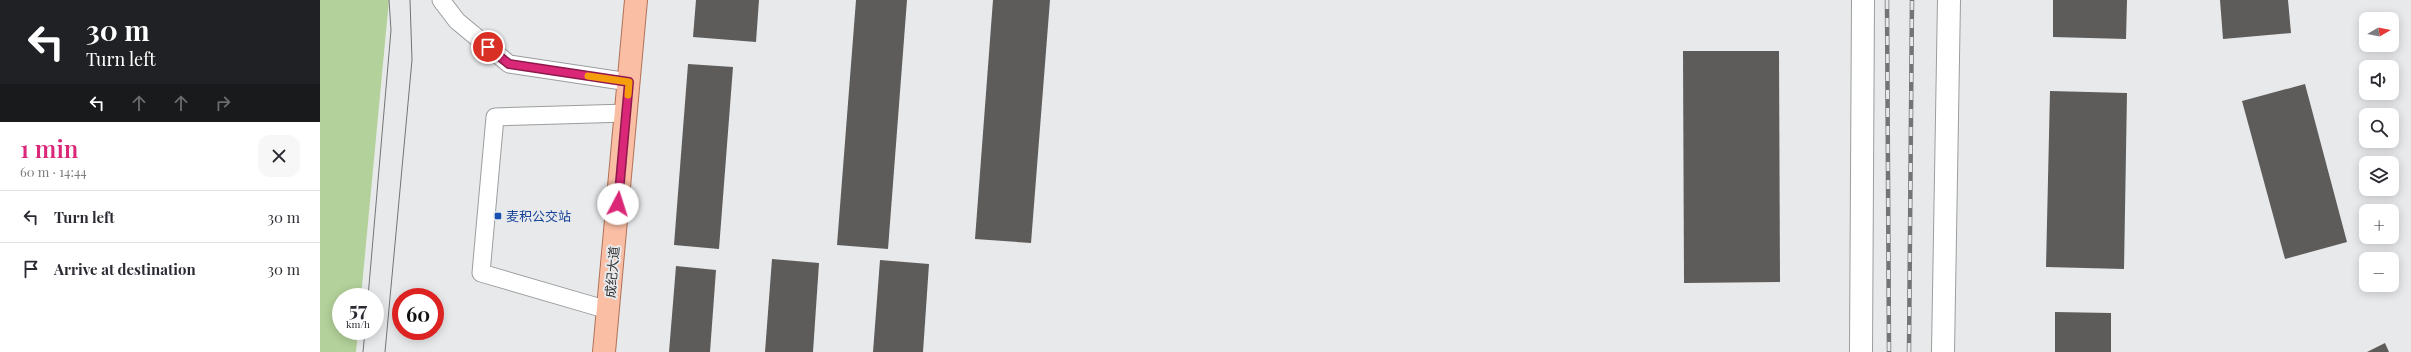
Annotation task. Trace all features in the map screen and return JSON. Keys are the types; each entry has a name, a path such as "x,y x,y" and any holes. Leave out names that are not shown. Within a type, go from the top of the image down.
{"main road":[{"name":"成纪大道","path":"604,352 627,113 636,0"}],"street":[{"path":"1861,352 1863,0"},
{"path":"1943,352 1949,0"}],"lane":[{"path":"441,0 457,21 509,64 629,82"},
{"path":"608,310 481,274 495,117 627,113"}],"green space":[{"path":"320,0 389,0 362,288 332,288 332,340 357,340 356,352 320,352"}],"building":[{"path":"696,0 759,0 756,42 693,37"},
{"path":"856,0 907,0 888,249 837,245"},
{"path":"993,0 1050,0 1031,243 975,239"},
{"path":"2053,0 2127,0 2126,39 2053,37"},
{"path":"2220,0 2288,0 2291,33 2223,39"},
{"path":"1683,51 1779,51 1780,282 1684,283"},
{"path":"688,64 733,67 719,249 674,245"},
{"path":"2305,84 2347,242 2285,259 2242,101"},
{"path":"2050,91 2127,93 2124,269 2046,267"},
{"path":"772,259 819,263 813,352 765,352"},
{"path":"880,260 929,264 923,352 873,352"},
{"path":"676,266 716,270 710,352 669,352"},
{"path":"2055,312 2111,313 2111,352 2055,352"},
{"path":"2385,343 2389,352 2367,352"}],"tram line":[{"path":"369,288 391,30 389,0"},
{"path":"385,352 412,60 410,0"},
{"path":"363,352 364,340"}],"railway":[{"path":"1887,0 1889,352"},
{"path":"1909,352 1912,0"}],"slow traffic":[{"path":"588,76 629,82 628,95"}],"place":[{"name":"麦积公交站","path":"498,216"}],"route":[{"path":"488,47 509,64 629,82 618,204"}]}
